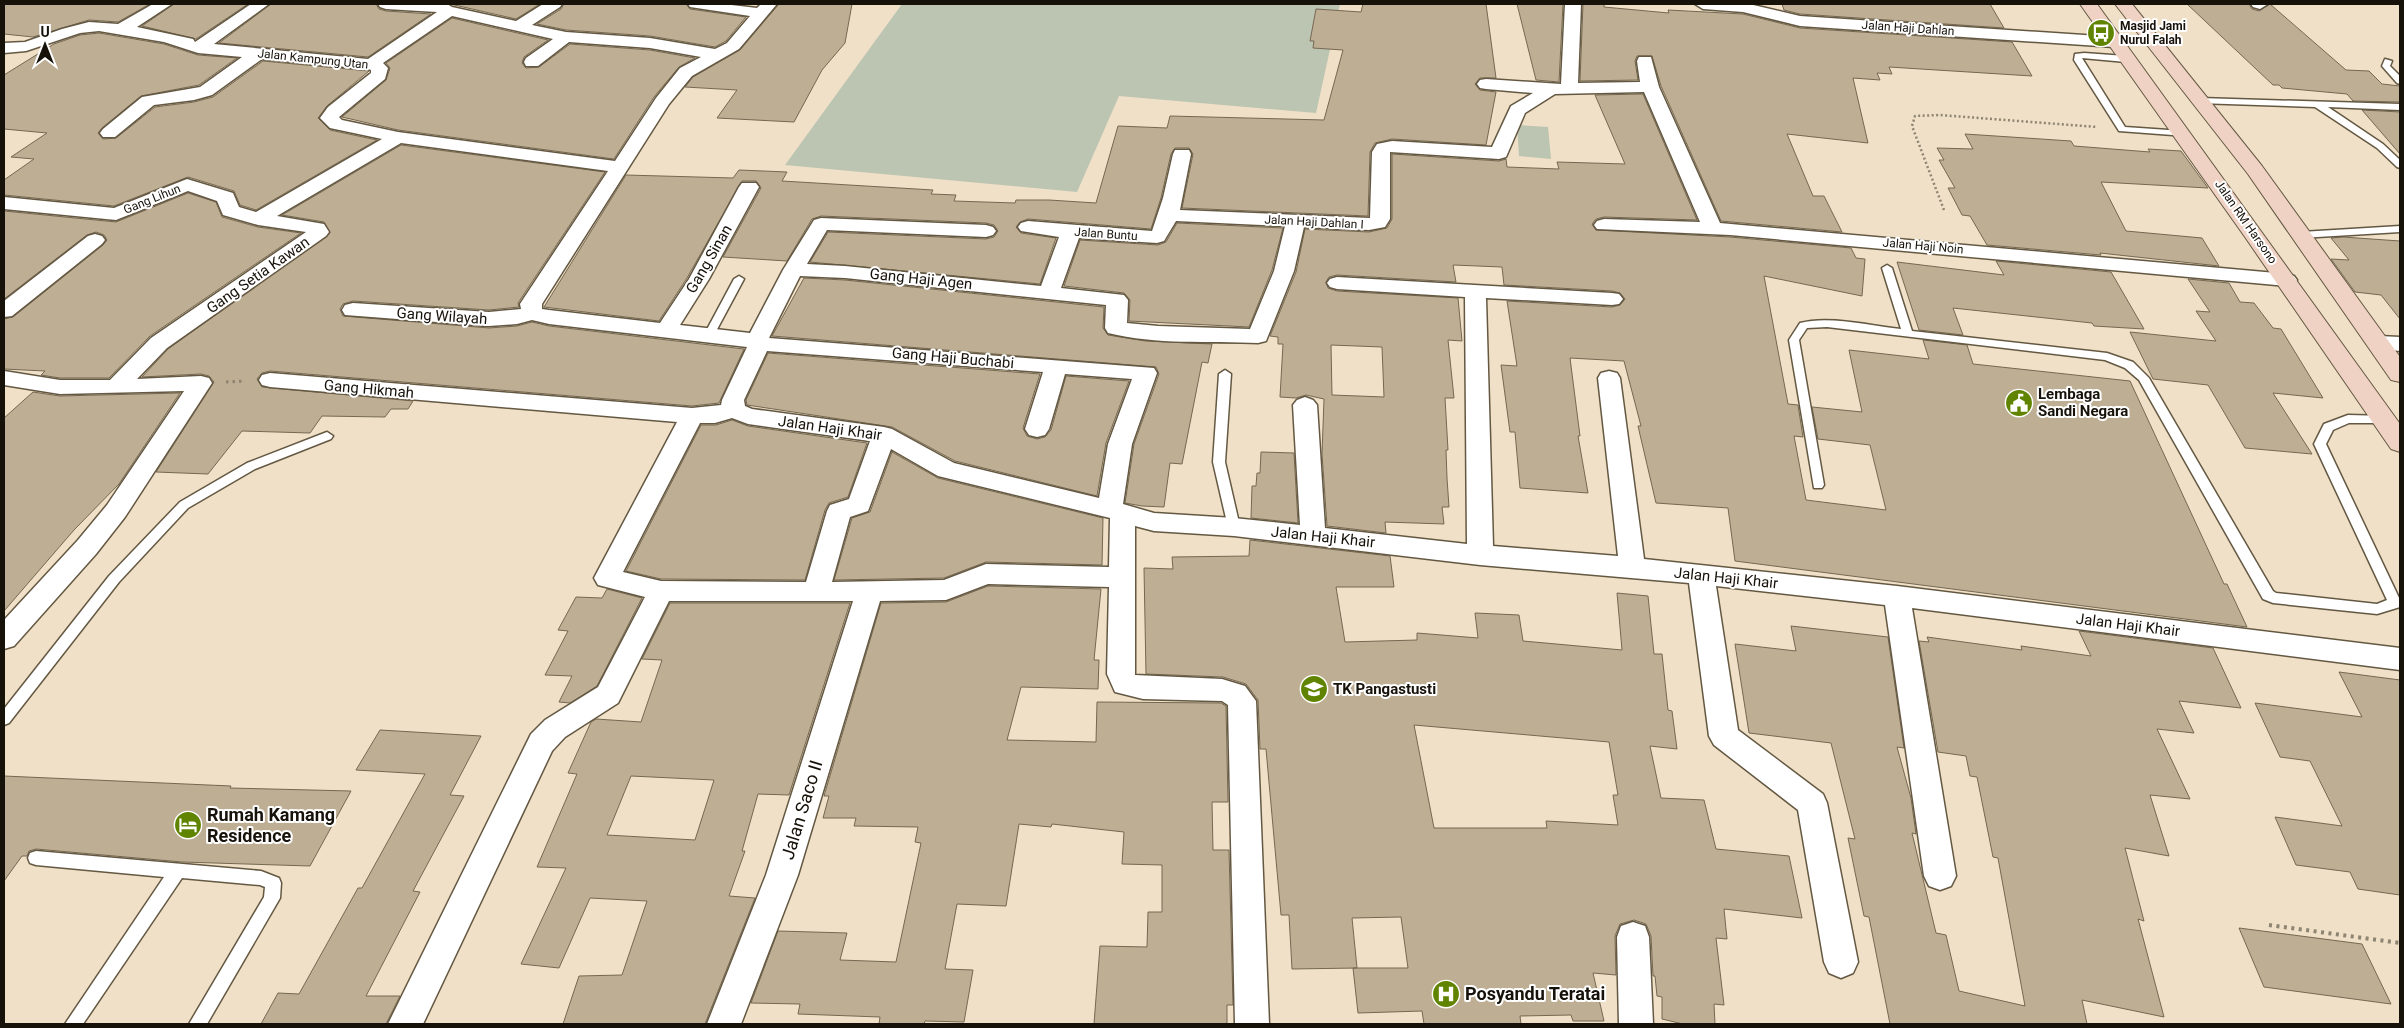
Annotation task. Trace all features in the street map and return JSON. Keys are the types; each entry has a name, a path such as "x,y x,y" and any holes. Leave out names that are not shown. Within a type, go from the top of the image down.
{"main road":[{"name":"Jalan RM Harsono","path":"2088,4 2287,280 2400,443"},
{"path":"2123,4 2255,170 2301,235 2390,344 2400,374"},
{"path":"2253,233 2301,235"}],"street":[{"path":"119,30 164,4"},
{"path":"198,48 261,4"},
{"path":"386,4 447,8 566,37 650,43 718,54"},
{"path":"519,26 554,4"},
{"path":"696,4 702,6 765,8"},
{"path":"1560,88 1572,4"},
{"name":"Jalan Haji Dahlan","path":"1703,4 1759,7 1800,21 2114,42"},
{"path":"371,64 447,8"},
{"path":"758,343 532,313 531,304 662,102 686,72 733,46 765,8"},
{"name":"Jalan Kampung Utan","path":"4,48 26,47 72,30 90,26 187,42 188,46 198,48 371,64 380,68 379,75 334,111 329,118 336,124 398,137 621,167"},
{"path":"532,62 566,37"},
{"path":"4,63 23,53 26,47"},
{"path":"110,132 148,101 194,95 206,91 259,53"},
{"path":"1646,61 1650,87 1712,228"},
{"path":"1486,84 1560,88 1650,87"},
{"name":"Jalan Haji Dahlan I","path":"1169,214 1296,221 1378,223 1380,219 1381,152 1383,148 1392,146 1499,153 1517,110 1560,88"},
{"path":"258,219 398,137"},
{"path":"1169,214 1182,154"},
{"name":"Gang Lihun","path":"4,203 116,214 187,185 226,197 230,211 258,219"},
{"name":"Gang Sinan","path":"667,330 699,279 749,187"},
{"name":"Jalan Buntu","path":"1028,227 1071,232 1158,237 1161,235 1169,214"},
{"name":"Gang Setia Kawan","path":"116,387 159,343 319,232 317,228 258,219"},
{"name":"Gang Haji Agen","path":"793,270 845,272 1117,300 1116,328 1158,333 1258,336 1284,271 1296,221"},
{"path":"733,410 733,400 758,343 793,270 821,224 986,232"},
{"name":"Jalan Haji Noin","path":"1604,225 1712,228 2287,280"},
{"path":"1048,292 1071,232"},
{"path":"4,311 95,240"},
{"path":"1337,283 1612,299"},
{"path":"1475,291 1480,554"},
{"name":"Gang Wilayah","path":"353,310 489,319 517,317 532,313"},
{"name":"Gang Haji Buchabi","path":"758,343 985,359 1056,367 1146,373 1120,444 1116,512"},
{"path":"1037,429 1056,367"},
{"path":"4,378 60,387 116,387 201,383"},
{"path":"1609,378 1632,567"},
{"name":"Gang Hikmah","path":"270,380 692,416 716,415 733,410"},
{"path":"4,638 87,547 116,511 201,383"},
{"path":"1305,406 1313,536"},
{"name":"Jalan Haji Khair","path":"733,410 748,416 884,435 947,470 1154,522 1234,527 1897,596 2400,659"},
{"path":"692,416 607,578 661,591 816,592 946,590 986,574 1122,576"},
{"path":"816,592 839,511 859,505 884,435"},
{"path":"1116,512 1122,576 1121,674 1125,684 1143,688 1222,690 1235,694 1242,701 1252,1024"},
{"path":"1701,576 1724,736 1812,803 1842,962"},
{"path":"405,1024 541,743 548,733 559,725 595,705 608,695 661,591"},
{"name":"Jalan Saco II","path":"724,1024 782,875 870,591"},
{"path":"1897,596 1940,876"},
{"path":"1633,937 1636,1024"}],"lane":[{"path":"2126,59 2078,56 2078,60 2122,129 2183,134"},
{"path":"2388,62 2386,66 2400,80"},
{"path":"2200,101 2400,107"},
{"path":"2318,105 2380,146 2400,165"},
{"path":"2301,235 2400,229"},
{"path":"1887,268 1907,332"},
{"path":"709,335 738,279"},
{"path":"1818,485 1794,340 1804,325 1827,324 1907,332 2107,357 2129,365 2143,378 2264,592 2273,598 2377,610 2395,603 2320,444 2328,427 2348,419 2384,419"},
{"path":"1225,374 1219,462 1234,527"},
{"path":"4,720 114,579 184,505 251,466 327,436"},
{"path":"36,858 261,878 273,883 272,898 198,1024"},
{"path":"73,1024 178,870"}],"path":[{"path":"1944,210 1912,126 1915,116 1940,115 2122,129"},
{"path":"201,383 270,380"},
{"path":"2269,924 2400,943"}],"green space":[{"path":"902,4 1340,4 1316,113 1119,96 1077,192 785,165"},
{"path":"1517,125 1548,127 1551,159 1519,156"}],"building":[{"path":"4,4 150,4 118,22 89,20 33,37 4,34"},
{"path":"174,4 248,4 196,39 142,26"},
{"path":"271,4 376,4 379,9 386,11 431,14 368,57 219,43"},
{"path":"450,4 540,4 516,19"},
{"path":"564,4 686,4 690,9 746,17 726,41 715,47 650,36 566,30 537,24 561,9"},
{"path":"779,4 852,4 845,43 822,70 794,122 717,118 737,90 685,87 693,77 740,50"},
{"path":"1363,4 1486,4 1496,78 1480,78 1475,84 1480,90 1496,92 1486,145 1392,139 1375,143 1370,152 1368,216 1182,208 1193,154 1189,148 1175,148 1171,154 1161,198 1151,229 1028,219 1020,222 1016,227 1021,233 1056,238 1040,284 810,262 828,232 986,239 994,237 998,231 994,225 986,223 821,216 812,219 787,261 723,257 761,188 756,181 742,181 687,278 659,321 544,307 626,175 733,178 739,170 787,172 782,181 933,190 931,194 956,195 954,201 1015,203 1016,200 1049,200 1096,203 1118,126 1167,128 1170,116 1324,120 1343,50 1313,48 1314,41 1310,41 1316,9 1361,12"},
{"path":"1517,4 1563,4 1559,82 1536,80"},
{"path":"1583,4 1604,4 1604,7 1669,13 1668,10 1743,14 1800,28 2012,42 2032,76 1889,67 1892,74 1877,73 1880,80 1853,78 1868,143 1787,134 1813,196 1824,196 1842,232 1721,221 1661,86 1652,56 1637,56 1635,61 1638,80 1580,81"},
{"path":"1782,4 1990,4 2004,28 1800,14 1784,10"},
{"path":"2187,4 2249,4 2252,9 2259,11 2270,4 2346,70 2369,71 2382,84 2400,86 2400,102 2353,101 2347,94 2282,88 2279,85 2273,85"},
{"path":"452,18 548,40 524,57 522,63 526,68 539,67 570,44 650,50 695,58 679,67 654,97 614,159 398,130 342,117 386,80 390,68 386,63"},
{"path":"99,33 164,44 198,55 237,58 199,85 141,96 102,128 98,133 103,139 116,138 155,107 194,102 213,97 263,61 369,71 327,106 318,118 330,130 377,140 256,210 240,205 234,191 188,177 114,206 4,195 4,180 34,159 11,157 47,133 4,129 4,75 54,44 80,35"},
{"path":"1643,94 1697,220 1604,217 1596,219 1592,224 1596,230 1730,237 1851,248 1856,258 1865,259 1862,296 1764,276 1788,404 1798,405 1803,437 1794,436 1806,500 1886,510 1870,445 1818,439 1812,407 1862,412 1849,350 1929,359 1923,340 1967,345 1973,364 2130,381 2224,584 2227,584 2247,627 1735,561 1728,508 1656,503 1638,426 1641,426 1624,361 1570,358 1580,436 1578,436 1588,493 1520,488 1515,432 1510,432 1501,365 1517,366 1507,301 1612,307 1620,305 1625,299 1620,293 1612,291 1504,285 1502,267 1453,265 1456,282 1337,275 1329,277 1326,282 1328,288 1337,291 1458,298 1462,341 1448,340 1454,398 1445,398 1449,507 1442,507 1444,524 1385,522 1386,533 1327,526 1322,454 1324,399 1306,395 1296,398 1280,397 1283,344 1278,344 1278,337 1270,336 1296,272 1305,229 1369,232 1387,228 1392,219 1392,154 1499,161 1506,159 1507,167 1559,169 1557,162 1625,164 1595,95","holes":["1331,345 1382,347 1384,397 1332,395"]},
{"path":"2362,110 2400,112 2400,154"},
{"path":"1965,134 2071,141 2074,146 2150,152 2148,149 2181,151 2208,188 2101,182 2126,231 2202,238 2219,266 2100,253 2101,255 1987,245 1970,216 1962,215 1948,188 1955,188 1939,160 1944,160 1937,148 1973,149"},
{"path":"401,145 605,172 518,303 519,307 489,310 353,301 343,304 340,309 343,316 489,328 517,326 532,322 549,326 744,349 719,403 692,406 270,371 262,373 257,379 262,387 413,401 408,409 391,409 385,417 322,416 310,433 242,431 208,474 156,472 214,382 209,376 201,374 142,377 168,349 330,233 324,222 282,215"},
{"path":"188,193 216,202 222,217 258,227 301,233 150,336 109,378 60,378 41,375 45,371 4,369 4,319 13,317 107,240 104,235 96,232 87,235 4,299 4,211 116,222"},
{"path":"1177,223 1283,228 1272,270 1249,327 1129,321 1130,300 1124,293 1064,286 1080,240 1158,245 1166,242"},
{"path":"2343,237 2400,241 2400,319 2381,295 2355,292 2331,259 2349,260 2331,238"},
{"path":"1996,261 2111,272 2144,329 2094,326 2092,323 1953,308 1963,335 1919,330 1897,262 2004,275"},
{"path":"804,278 845,280 1104,307 1103,328 1108,335 1145,341 1212,344 1208,363 1202,362 1182,464 1170,463 1164,507 1125,503 1134,444 1159,374 1156,367 772,336"},
{"path":"2188,279 2229,283 2240,302 2254,303 2273,328 2281,329 2323,398 2273,393 2312,454 2245,448 2208,385 2153,379 2130,332 2216,341 2196,311 2210,312"},
{"path":"768,353 1040,374 1023,428 1027,436 1037,439 1045,437 1051,430 1066,376 1129,381 1106,443 1097,496 955,461 892,427 747,405 746,400"},
{"path":"33,392 60,396 180,393 119,484 74,530 4,611 4,418"},
{"path":"732,420 748,426 867,443 848,497 829,503 825,510 805,580 661,579 626,571 701,425 716,425"},
{"path":"892,452 938,478 1103,518 1102,565 986,562 944,578 834,580 852,518 870,512"},
{"path":"1261,452 1294,453 1298,523 1251,518 1252,486 1256,486 1257,473 1260,473"},
{"path":"1250,540 1390,556 1394,587 1336,587 1345,642 1417,640 1417,633 1478,638 1475,613 1519,615 1523,641 1622,650 1617,593 1648,596 1654,654 1662,654 1668,710 1672,711 1677,749 1650,746 1661,798 1704,800 1716,849 1789,856 1802,918 1724,909 1727,939 1716,938 1724,1005 1714,1004 1715,1024 1683,1024 1662,1019 1662,997 1657,996 1655,976 1653,976 1651,936 1646,924 1634,920 1620,924 1615,936 1616,975 1593,973 1604,1021 1573,1021 1571,1015 1520,1016 1521,1024 1424,1024 1422,1011 1358,1013 1353,968 1292,969 1289,915 1281,915 1266,749 1260,749 1258,700 1246,684 1223,677 1146,674 1144,568 1173,569 1172,557 1249,556","holes":["1414,725 1609,742 1618,795 1613,795 1618,825 1546,821 1547,828 1434,828","1401,917 1408,968 1357,968 1352,918"]},
{"path":"988,586 1101,589 1094,660 1099,660 1098,689 1021,687 1007,740 1096,742 1097,702 1221,703 1226,706 1228,802 1212,802 1213,850 1229,850 1233,1005 1227,1005 1227,1024 1094,1024 1100,946 1147,947 1148,912 1162,912 1162,865 1122,864 1124,832 1052,824 1051,827 1019,824 1006,906 957,904 945,969 973,970 964,1022 925,1021 924,1024 879,1024 880,1017 798,1014 800,1004 751,1003 778,931 847,933 840,960 896,962 921,843 915,842 918,827 854,826 856,818 823,818 829,796 824,796 881,603 946,602"},
{"path":"607,589 642,598 597,686 570,703 559,702 572,676 545,675 568,631 558,630 576,597 602,598"},
{"path":"670,603 850,603 789,795 758,794 742,851 745,851 729,896 755,898 705,1024 563,1024 579,976 622,975 647,901 590,898 559,968 521,964 566,868 537,867 577,774 568,773 591,722 596,719 641,722 662,660 642,659","holes":["631,776 714,780 695,840 607,835"]},
{"path":"1791,626 1888,637 1904,748 1897,747 1911,798 1916,834 1912,833 1936,933 1946,935 1959,991 2025,1006 1998,858 1993,857 1977,777 1970,776 1966,756 1938,752 1919,641 1929,642 1927,637 2022,650 2021,646 2091,656 2079,631 2213,648 2241,708 2179,701 2194,733 2157,729 2190,799 2150,795 2169,856 2125,848 2144,921 2138,919 2164,1017 2082,1000 2087,1024 1890,1024 1869,917 1864,916 1848,838 1855,839 1831,743 1749,733 1735,644 1796,651"},
{"path":"2339,672 2400,680 2400,895 2358,889 2350,872 2296,865 2275,817 2342,826 2310,761 2280,757 2255,703 2362,717"},
{"path":"380,730 481,736 450,795 464,796 413,891 420,892 366,996 400,996 386,1024 261,1024 278,993 299,994 358,888 362,888 425,774 356,770"},
{"path":"4,776 231,786 230,788 351,791 310,866 182,862 36,849 29,851 27,856 22,856 4,881"},
{"path":"2239,928 2362,944 2391,1004 2264,987"}],"place":[{"name":"Masjid Jami Nurul Falah","path":"2101,33"},
{"name":"Lembaga Sandi Negara","path":"2019,403"},
{"name":"TK Pangastusti","path":"1314,689"},
{"name":"Rumah Kamang Residence","path":"188,825"},
{"name":"Posyandu Teratai","path":"1446,994"}]}
